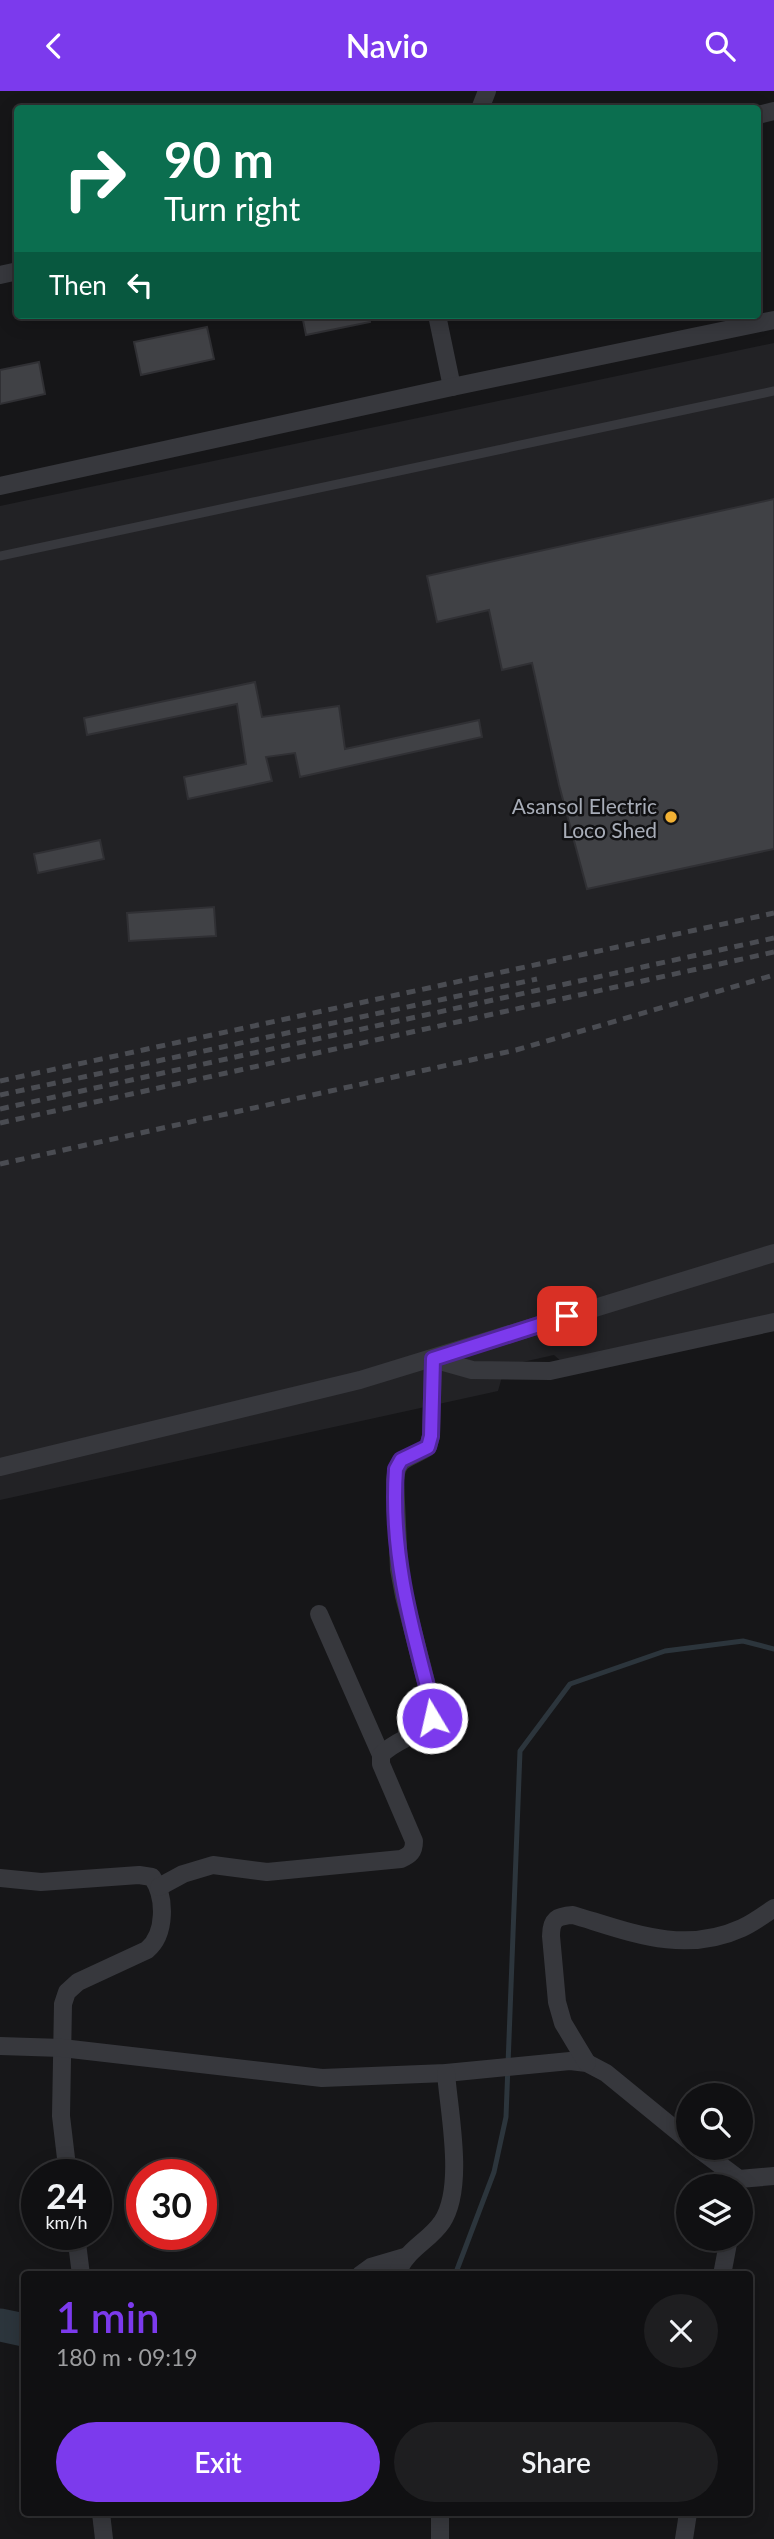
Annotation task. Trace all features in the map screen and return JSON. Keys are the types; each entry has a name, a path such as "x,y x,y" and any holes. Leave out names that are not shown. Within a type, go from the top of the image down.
{"street":[{"path":"438,319 453,387"},
{"path":"0,487 453,387 774,320"},
{"path":"0,1467 360,1380 774,1253"},
{"path":"433,1359 472,1370 550,1371 774,1322"},
{"path":"381,1755 388,1747 424,1728 432,1718 432,1705 399,1569 395,1480 396,1469 401,1460 428,1447 431,1436 433,1359"},
{"path":"159,1887 183,1874 213,1865 268,1872 401,1859 414,1849 414,1841 381,1763 381,1755 319,1614"},
{"path":"0,1878 41,1882 139,1875 152,1877 159,1887 161,1931 155,1943 148,1950 78,1982 67,1992 64,2004 61,2116 66,2159"},
{"path":"579,2062 557,2002 551,1925 559,1916 573,1915 677,1942 728,1934 745,1927 774,1908"},
{"path":"0,2046 62,2048 322,2078 453,2072 579,2062 606,2073 676,2130"},
{"path":"366,2271 372,2267 402,2267 443,2221 451,2201 454,2165 453,2072"},
{"path":"712,2160 728,2174"},
{"path":"753,2181 773,2178"},
{"path":"79,2250 83,2271"},
{"path":"723,2271 727,2251"},
{"path":"101,2516 104,2539"},
{"path":"440,2516 440,2539"},
{"path":"684,2539 688,2516"}],"lane":[{"path":"0,556 774,391"}],"shaded area":[{"path":"774,343 774,1319 571,1370 554,1355 505,1366 498,1391 0,1500 0,506"}],"building":[{"path":"303,319 370,319 370,322 306,335"},
{"path":"207,327 214,359 141,375 134,342"},
{"path":"39,362 45,394 0,404 0,370"},
{"path":"774,499 774,849 587,889 559,785 532,663 502,670 489,610 437,622 427,576"},
{"path":"255,682 262,717 339,706 345,749 479,720 482,737 300,777 295,753 266,757 272,781 188,799 184,777 246,764 237,704 87,735 84,718"},
{"path":"100,840 104,859 38,873 34,854"},
{"path":"214,907 216,936 129,941 127,913"}],"waterway":[{"path":"457,2271 494,2172 506,2117 520,1751 570,1684 665,1651 743,1641 774,1649"},
{"path":"0,2325 21,2329"}],"railway":[{"path":"0,1081 774,913"},
{"path":"0,1109 774,938"},
{"path":"0,1123 774,952"},
{"path":"0,1164 516,1050 774,975"},
{"path":"0,1095 537,979"}],"place":[{"name":"Asansol Electric Loco Shed","path":"671,817"}],"route":[{"path":"432,1718 432,1705 399,1569 396,1469 401,1460 428,1447 431,1436 433,1359 567,1316"}]}
